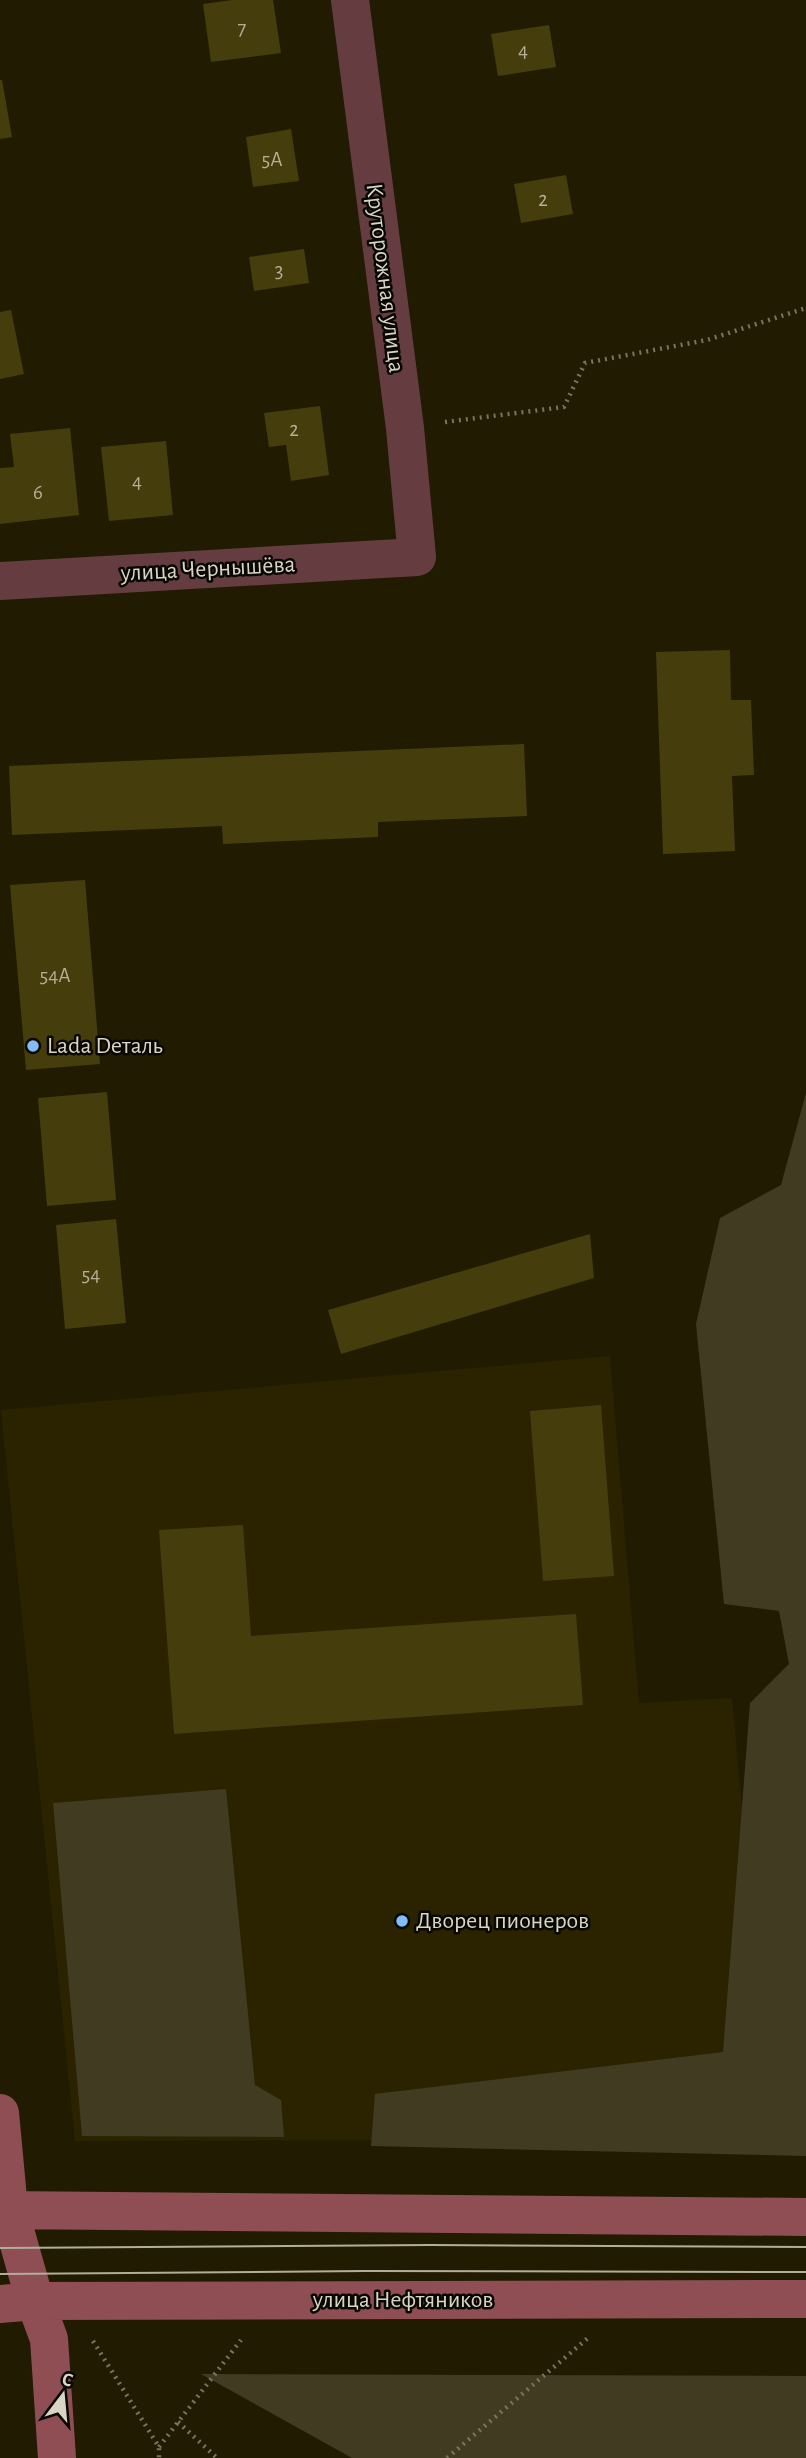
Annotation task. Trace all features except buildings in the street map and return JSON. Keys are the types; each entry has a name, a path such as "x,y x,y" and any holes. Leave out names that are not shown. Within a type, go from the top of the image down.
{"main road":[{"path":"0,2113 4,2209 17,2303 50,2339 57,2458"},
{"path":"4,2209 806,2217"},
{"name":"улица Нефтяников","path":"17,2303 806,2299"}],"street":[{"name":"Круторожная улица","path":"350,0 405,428 417,557"},
{"name":"улица Чернышёва","path":"0,581 417,557"}],"path":[{"path":"159,2447 246,2333"},
{"path":"90,2338 159,2447 159,2458"},
{"path":"447,2458 589,2338"},
{"path":"178,2422 217,2458"}],"shaded area":[{"path":"806,1093 806,2156 371,2146 375,2094 723,2052 750,1703 789,1664 779,1611 724,1604 696,1324 720,1218 781,1185"},
{"name":"Дворец пионеров","path":"610,1356 639,1703 732,1698 772,2139 75,2141 1,1410"},
{"path":"226,1789 255,2085 281,2100 284,2137 82,2136 53,1803"},
{"path":"201,2374 806,2376 806,2458 352,2458"}],"tram line":[{"path":"0,2248 430,2245 806,2247"},
{"path":"0,2274 806,2272"}],"place":[{"name":"Lada Dеталь","path":"33,1046"},
{"name":"Дворец пионеров","path":"402,1921"}]}
